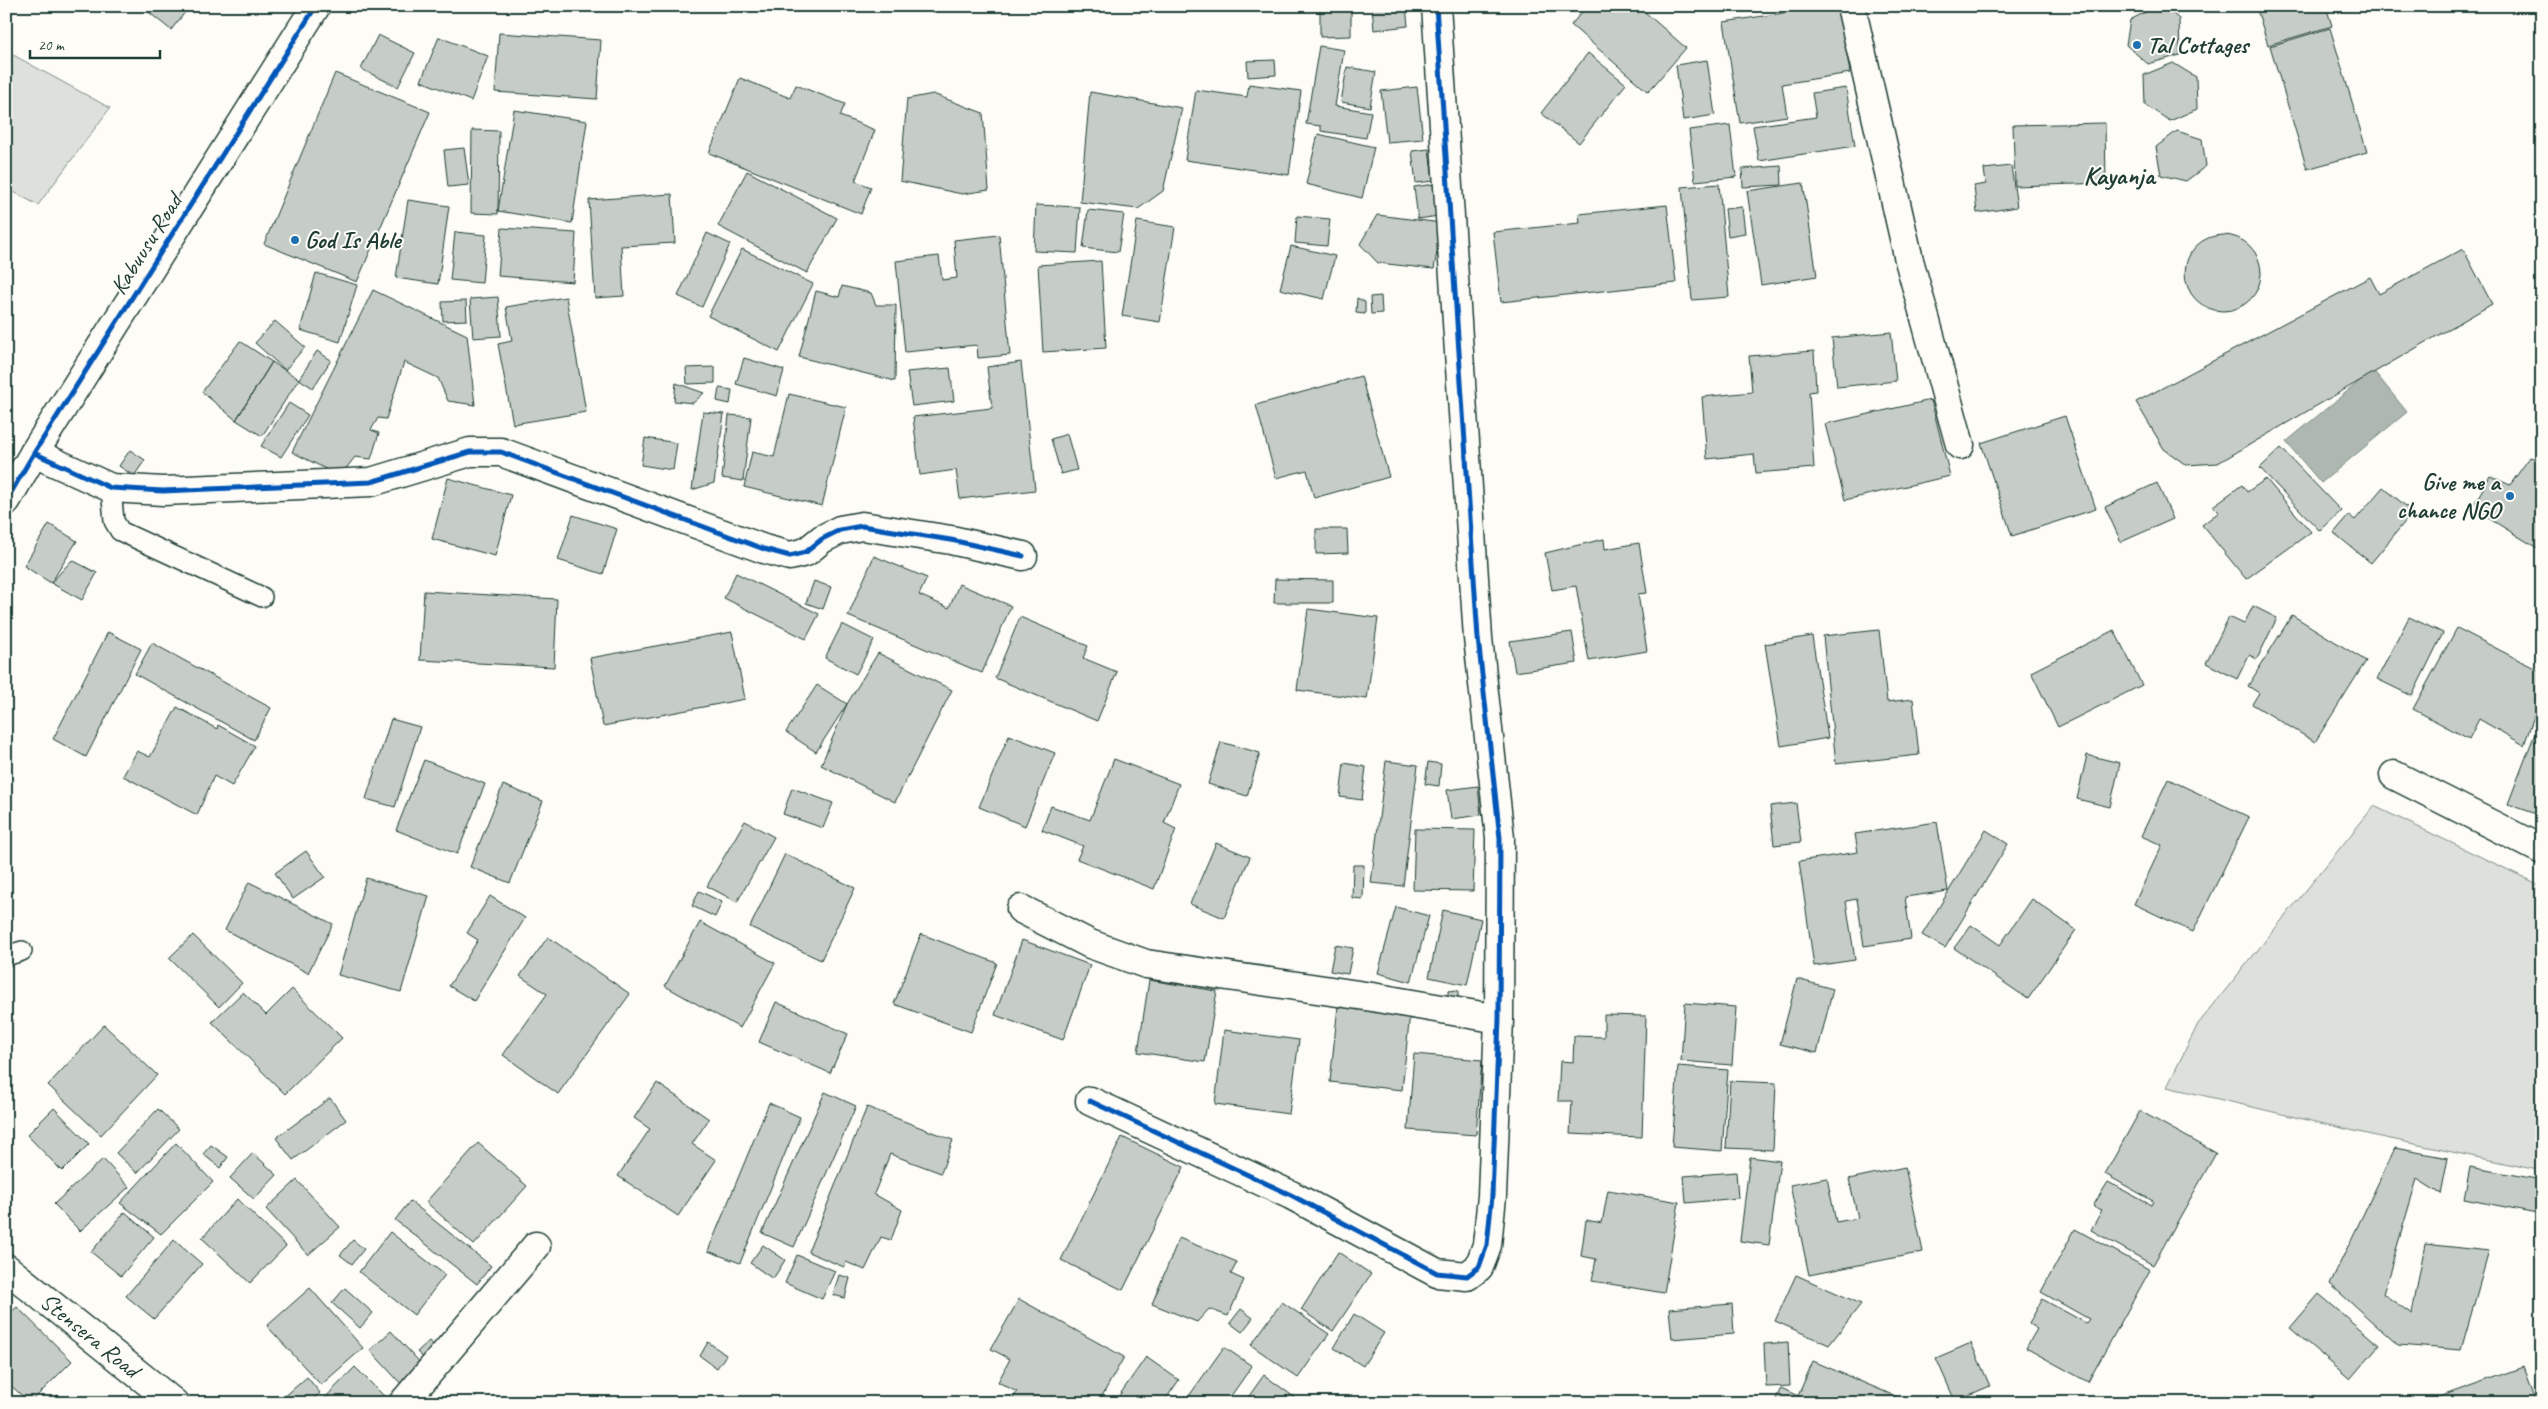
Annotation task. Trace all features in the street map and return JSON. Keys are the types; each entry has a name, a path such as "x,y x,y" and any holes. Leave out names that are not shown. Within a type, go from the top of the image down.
{"street":[{"name":"Kabuusu Road","path":"6,501 34,453 316,6"},
{"path":"1090,1101 1291,1195 1437,1273 1467,1276 1479,1267 1487,1245 1492,1196 1499,1019 1500,838 1478,638 1436,6"},
{"path":"1851,6 1909,260 1960,445"},
{"path":"34,453 111,488 163,491 371,482 470,452 501,452 764,549 790,556 806,552 822,539 840,530 862,526 951,540 1023,556"},
{"path":"2394,775 2542,850"},
{"path":"1021,909 1090,944 1146,964 1372,997 1499,1019"},
{"path":"403,1403 536,1246"},
{"name":"Stensera Road","path":"6,1268 174,1403"}],"lane":[{"path":"111,488 114,521 120,531 262,597"}],"shaded area":[{"path":"6,51 110,108 38,205 6,188"},
{"path":"2373,370 2407,412 2321,483 2286,442"},
{"path":"2374,806 2542,886 2542,1171 2367,1134 2167,1087 2198,1024"}],"building":[{"path":"141,6 190,6 171,30"},
{"path":"1320,6 1351,6 1351,36 1320,37"},
{"path":"1372,6 1406,6 1408,26 1374,30"},
{"path":"1587,6 1638,6 1686,48 1648,92 1571,25"},
{"path":"1782,6 1839,6 1850,73 1782,84 1787,116 1740,123 1724,22 1783,13"},
{"path":"2157,6 2164,6 2179,19 2180,55 2148,64 2126,45 2130,20"},
{"path":"2256,6 2326,6 2332,26 2268,45"},
{"path":"2330,28 2367,152 2307,169 2270,46"},
{"path":"499,33 601,40 597,99 495,92"},
{"path":"378,35 415,53 398,87 361,69"},
{"path":"439,37 488,56 471,101 421,81"},
{"path":"1319,46 1344,50 1335,106 1371,112 1366,138 1321,131 1321,126 1306,124"},
{"path":"1588,53 1626,84 1579,143 1541,113"},
{"path":"1275,60 1276,75 1248,77 1247,61"},
{"path":"1707,60 1715,115 1683,120 1676,65"},
{"path":"2173,63 2196,77 2197,109 2170,121 2145,105 2144,75"},
{"path":"1347,67 1376,72 1370,107 1341,102"},
{"path":"335,73 430,112 357,282 264,244"},
{"path":"740,78 790,98 796,85 845,104 840,116 875,130 855,181 871,187 861,214 709,153"},
{"path":"1249,84 1301,91 1289,175 1185,160 1196,90 1247,97"},
{"path":"1417,87 1423,139 1387,142 1381,91"},
{"path":"1846,88 1855,146 1759,161 1753,126 1816,117 1812,93"},
{"path":"1090,92 1182,108 1163,191 1138,209 1080,202"},
{"path":"933,94 983,113 989,190 962,194 900,181 907,99"},
{"path":"514,110 587,121 572,223 498,211"},
{"path":"2105,123 2106,183 2015,186 2013,125"},
{"path":"1730,125 1736,177 1695,181 1689,130"},
{"path":"472,130 499,131 498,214 471,213"},
{"path":"2177,131 2202,139 2206,166 2186,181 2161,175 2156,147"},
{"path":"1318,134 1374,147 1362,198 1306,184"},
{"path":"464,148 469,185 448,187 444,150"},
{"path":"1429,149 1433,181 1416,183 1412,151"},
{"path":"1781,166 1782,185 1743,187 1742,169"},
{"path":"2011,166 2017,207 1977,213 1974,186 1986,184 1984,169"},
{"path":"747,171 837,218 807,273 718,226"},
{"path":"1803,183 1817,276 1761,285 1747,191"},
{"path":"1435,184 1439,216 1418,219 1414,187"},
{"path":"1719,184 1729,297 1692,300 1682,187"},
{"path":"672,194 675,243 621,246 624,296 595,298 589,200"},
{"path":"408,200 449,206 438,284 396,278"},
{"path":"1036,205 1080,207 1077,253 1034,251"},
{"path":"1667,205 1676,283 1501,302 1493,232 1580,223 1579,214"},
{"path":"1742,207 1745,233 1728,236 1725,209"},
{"path":"1088,210 1124,214 1118,252 1083,248"},
{"path":"1377,215 1442,223 1434,269 1378,263 1360,244"},
{"path":"1297,216 1330,219 1327,246 1295,243"},
{"path":"1137,221 1175,227 1160,322 1122,316"},
{"path":"502,228 576,233 573,282 498,276"},
{"path":"455,232 486,235 482,283 450,280"},
{"path":"707,233 730,244 702,307 678,296"},
{"path":"999,235 1010,355 978,358 977,345 905,352 896,261 939,256 942,280 957,278 954,240"},
{"path":"2223,235 2238,238 2250,246 2258,258 2261,273 2258,288 2250,300 2238,308 2223,311 2208,308 2196,300 2188,288 2185,273 2188,258 2196,246 2208,238"},
{"path":"1291,246 1335,256 1324,299 1280,289"},
{"path":"742,249 813,284 779,352 708,316"},
{"path":"2463,249 2492,304 2218,463 2186,465 2164,449 2136,402 2370,277 2379,294"},
{"path":"1101,261 1106,348 1043,352 1038,265"},
{"path":"316,273 357,285 340,342 300,330"},
{"path":"842,286 871,293 876,305 896,305 895,381 799,357 816,291 839,297"},
{"path":"373,290 467,335 475,405 448,401 438,378 404,362 386,419 378,418 371,430 379,433 371,459 355,457 340,476 292,452"},
{"path":"1381,296 1382,313 1371,314 1370,297"},
{"path":"498,297 501,336 473,338 470,299"},
{"path":"566,297 586,412 513,424 498,344 512,341 506,307"},
{"path":"1357,298 1365,302 1365,314 1356,313"},
{"path":"466,301 467,320 443,321 442,302"},
{"path":"275,321 305,347 285,370 255,343"},
{"path":"1891,332 1896,381 1837,387 1832,338"},
{"path":"240,341 272,362 236,420 202,392"},
{"path":"317,351 331,360 313,388 299,379"},
{"path":"1814,351 1816,391 1809,392 1814,468 1756,473 1754,454 1707,459 1702,397 1752,392 1749,356"},
{"path":"744,358 784,370 777,396 736,384"},
{"path":"272,362 299,379 262,436 236,420"},
{"path":"1021,362 1035,490 960,499 956,470 920,475 913,417 992,408 987,367"},
{"path":"715,367 715,383 687,384 686,368"},
{"path":"950,368 954,401 912,406 907,372"},
{"path":"1361,376 1389,477 1314,498 1307,470 1276,478 1256,405"},
{"path":"676,383 704,393 693,403 674,401"},
{"path":"719,388 732,390 730,404 717,401"},
{"path":"789,394 846,407 822,506 744,487 752,452 774,457"},
{"path":"1931,400 1950,476 1845,500 1825,424"},
{"path":"289,403 308,415 281,457 261,446"},
{"path":"703,412 724,414 714,483 692,490"},
{"path":"729,415 751,417 743,481 722,478"},
{"path":"2065,416 2096,509 2012,536 1981,443"},
{"path":"1067,434 1077,470 1061,474 1051,439"},
{"path":"645,438 677,443 673,470 641,465"},
{"path":"2281,448 2341,511 2320,531 2260,468"},
{"path":"130,450 145,460 134,476 119,466"},
{"name":"Give me a chance NGO","path":"2530,457 2542,461 2542,551 2472,508 2490,476 2510,485"},
{"path":"448,478 511,495 495,556 432,539"},
{"path":"2266,479 2311,532 2246,579 2202,525 2219,512 2213,506 2242,485 2247,492"},
{"path":"2157,483 2173,519 2121,542 2105,507"},
{"path":"2383,487 2413,512 2371,563 2334,533 2349,515 2355,520"},
{"path":"573,515 617,529 603,574 558,560"},
{"path":"49,524 77,541 51,583 24,566"},
{"path":"1316,529 1347,529 1348,553 1316,554"},
{"path":"1604,539 1605,549 1639,543 1647,593 1638,594 1647,651 1589,661 1576,586 1552,590 1545,553"},
{"path":"874,556 927,578 919,595 949,608 959,584 1011,606 982,673 848,616"},
{"path":"72,560 97,573 82,600 51,583"},
{"path":"736,573 819,614 806,639 724,598"},
{"path":"1275,579 1333,580 1333,603 1274,603"},
{"path":"814,581 831,587 823,609 806,603"},
{"path":"424,591 557,599 554,667 420,660"},
{"path":"2253,606 2277,618 2257,659 2249,655 2237,679 2206,663 2229,617 2244,624"},
{"path":"1308,609 1378,618 1367,699 1297,690"},
{"path":"2292,615 2366,661 2315,742 2252,704 2259,693 2248,686"},
{"path":"1020,617 1088,646 1083,658 1117,672 1097,721 995,678"},
{"path":"2409,617 2443,633 2412,696 2377,679"},
{"path":"842,624 874,640 856,674 825,658"},
{"path":"2457,628 2542,672 2542,693 2524,745 2479,719 2469,739 2413,709"},
{"path":"1879,630 1887,702 1913,699 1919,755 1836,764 1823,636"},
{"path":"2114,630 2142,685 2058,727 2031,672"},
{"path":"108,632 141,649 86,757 53,739"},
{"path":"732,632 745,699 603,726 590,658"},
{"path":"1572,632 1577,663 1515,672 1510,641"},
{"path":"1812,636 1828,738 1781,746 1765,644"},
{"path":"152,643 271,708 254,740 135,674"},
{"path":"878,653 952,690 895,802 821,765 847,704"},
{"path":"817,685 847,704 816,752 786,732"},
{"path":"177,707 217,729 218,725 255,746 232,786 214,776 197,815 123,776 137,751 150,757"},
{"path":"2542,715 2542,816 2508,804"},
{"path":"391,719 420,727 395,807 366,799"},
{"path":"1009,735 1055,753 1025,826 979,807"},
{"path":"1221,742 1260,753 1247,796 1208,784"},
{"path":"2087,755 2120,763 2110,807 2077,799"},
{"path":"1114,759 1179,784 1164,823 1176,829 1154,889 1077,859 1083,846 1042,830 1051,806 1090,820"},
{"path":"424,760 485,784 457,854 396,830"},
{"path":"1386,761 1418,765 1403,886 1371,883"},
{"path":"1428,762 1441,764 1439,786 1425,784"},
{"path":"1344,763 1366,767 1362,800 1340,797"},
{"path":"2168,779 2249,817 2193,932 2134,904 2162,845 2141,836"},
{"path":"503,785 543,801 510,883 470,867"},
{"path":"1478,786 1481,815 1451,819 1447,790"},
{"path":"792,788 833,803 823,828 783,814"},
{"path":"1796,803 1801,842 1774,845 1770,806"},
{"path":"745,821 774,837 737,902 707,886"},
{"path":"1937,822 1948,891 1905,897 1911,939 1864,946 1857,899 1846,901 1855,960 1814,966 1799,861 1858,852 1855,834"},
{"path":"1415,829 1475,830 1473,891 1413,890"},
{"path":"1986,830 2008,844 1945,948 1922,935"},
{"path":"1216,843 1250,857 1224,918 1190,904"},
{"path":"306,851 325,877 293,899 275,873"},
{"path":"785,854 855,888 821,960 750,927"},
{"path":"1353,865 1364,865 1363,899 1352,898"},
{"path":"366,878 429,896 401,992 338,975"},
{"path":"249,882 333,924 308,973 225,930"},
{"path":"699,891 722,902 715,917 692,906"},
{"path":"490,896 525,918 474,1001 449,986 478,940 467,933"},
{"path":"2032,899 2076,930 2028,999 1954,948 1971,925 2000,945"},
{"path":"1396,907 1429,916 1411,982 1378,973"},
{"path":"1443,910 1481,919 1467,985 1429,977"},
{"path":"700,922 775,963 740,1028 665,986"},
{"path":"921,934 997,963 971,1032 894,1004"},
{"path":"193,935 242,983 219,1007 169,958"},
{"path":"548,937 630,994 558,1094 503,1055 547,994 520,976"},
{"path":"1022,940 1090,965 1063,1040 995,1015"},
{"path":"1335,945 1353,948 1348,974 1330,971"},
{"path":"1797,979 1833,989 1817,1053 1780,1044"},
{"path":"1149,980 1217,991 1205,1062 1138,1052"},
{"path":"292,989 342,1038 285,1094 212,1022 243,992 266,1015"},
{"path":"1458,990 1458,1004 1448,1004 1448,991"},
{"path":"776,1002 848,1034 830,1073 759,1042"},
{"path":"1685,1003 1736,1007 1732,1065 1681,1061"},
{"path":"1338,1006 1410,1013 1402,1090 1330,1082"},
{"path":"1604,1015 1646,1016 1642,1137 1570,1134 1572,1101 1558,1101 1560,1061 1573,1062 1574,1036 1604,1037"},
{"path":"104,1025 157,1075 101,1135 48,1085"},
{"path":"1224,1030 1299,1040 1289,1114 1215,1104"},
{"path":"1414,1054 1482,1060 1476,1135 1408,1130"},
{"path":"1678,1066 1728,1070 1722,1151 1672,1147"},
{"path":"1730,1081 1776,1083 1773,1150 1726,1148"},
{"path":"657,1083 709,1119 692,1144 716,1160 678,1216 618,1176 650,1129 634,1118"},
{"path":"825,1092 856,1106 794,1247 762,1233"},
{"path":"330,1098 346,1120 293,1160 276,1138"},
{"path":"769,1103 800,1117 740,1263 708,1251"},
{"path":"867,1107 953,1140 941,1173 890,1154 874,1194 902,1210 891,1240 881,1237 865,1270 846,1262 844,1267 808,1252"},
{"path":"54,1108 89,1144 62,1171 27,1135"},
{"path":"158,1109 179,1129 137,1173 116,1153"},
{"path":"2140,1111 2216,1153 2153,1265 2091,1230 2102,1210 2093,1206 2108,1182 2151,1205 2153,1201 2105,1174"},
{"path":"1122,1137 1184,1167 1123,1290 1061,1260"},
{"path":"176,1143 213,1182 161,1234 120,1203"},
{"path":"478,1143 527,1186 474,1245 426,1202"},
{"path":"211,1145 228,1157 220,1168 203,1154"},
{"path":"2395,1148 2448,1158 2441,1194 2417,1179 2383,1294 2412,1314 2425,1244 2489,1251 2461,1350 2398,1345 2330,1284"},
{"path":"253,1153 277,1175 254,1199 230,1178"},
{"path":"1750,1157 1780,1161 1769,1245 1740,1241"},
{"path":"103,1159 129,1187 80,1231 54,1204"},
{"path":"1905,1167 1923,1252 1809,1275 1790,1185 1827,1178 1836,1222 1858,1218 1849,1179"},
{"path":"2470,1167 2542,1180 2542,1214 2464,1199"},
{"path":"1736,1172 1738,1198 1686,1203 1684,1176"},
{"path":"297,1180 340,1227 308,1255 266,1209"},
{"path":"1608,1190 1679,1202 1664,1293 1592,1281 1596,1259 1581,1256 1586,1220 1602,1223"},
{"path":"237,1199 286,1246 250,1283 202,1238"},
{"path":"410,1201 491,1266 477,1284 395,1220"},
{"path":"125,1212 154,1237 121,1276 91,1252"},
{"path":"2075,1229 2150,1270 2088,1382 2026,1348 2037,1329 2029,1324 2042,1299 2086,1323 2089,1319 2041,1292"},
{"path":"390,1232 445,1275 414,1315 359,1272"},
{"path":"1179,1238 1237,1262 1231,1274 1244,1280 1228,1316 1209,1309 1197,1322 1152,1304"},
{"path":"174,1240 202,1264 154,1319 126,1296"},
{"path":"353,1240 364,1249 352,1264 340,1255"},
{"path":"763,1245 785,1260 773,1279 750,1263"},
{"path":"1338,1252 1371,1274 1333,1331 1301,1310"},
{"path":"797,1255 835,1271 822,1299 785,1283"},
{"path":"839,1275 850,1278 845,1298 833,1295"},
{"path":"1796,1275 1861,1304 1829,1345 1775,1321"},
{"path":"310,1288 363,1348 321,1385 267,1326"},
{"path":"345,1288 373,1313 360,1328 332,1303"},
{"path":"2319,1294 2379,1345 2350,1379 2290,1328"},
{"path":"1019,1299 1124,1357 1098,1403 1087,1403 1080,1399 1078,1403 1010,1403 1017,1392 998,1382 1010,1359 991,1349"},
{"path":"1282,1302 1329,1334 1298,1378 1251,1345"},
{"path":"1732,1304 1734,1334 1672,1339 1669,1309"},
{"path":"17,1307 72,1361 30,1403 6,1381 6,1317"},
{"path":"1241,1309 1253,1318 1242,1332 1230,1323"},
{"path":"1354,1314 1384,1333 1363,1366 1334,1348"},
{"path":"391,1331 424,1367 403,1386 370,1350"},
{"path":"429,1341 437,1348 426,1360 417,1352"},
{"path":"708,1342 726,1355 717,1368 700,1356"},
{"path":"1788,1342 1790,1386 1766,1387 1764,1344"},
{"path":"1971,1343 1990,1386 1955,1401 1936,1358"},
{"path":"1224,1347 1252,1366 1226,1403 1184,1403"},
{"path":"1146,1357 1179,1380 1163,1403 1114,1403"},
{"path":"1813,1361 1904,1400 1902,1403 1774,1403 1781,1388 1798,1396"},
{"path":"355,1367 391,1403 320,1403"},
{"path":"2523,1367 2536,1403 2442,1403 2439,1397"},
{"path":"1264,1375 1294,1397 1290,1403 1244,1403"},
{"path":"307,1377 320,1393 309,1403 286,1403 282,1399"},
{"path":"58,1395 66,1403 50,1403"}],"cycle path":[{"path":"6,501 34,453 316,6"},
{"path":"1090,1101 1291,1195 1437,1273 1467,1276 1479,1267 1487,1245 1492,1196 1499,1019 1500,838 1478,638 1436,6"},
{"path":"34,453 111,488 163,491 371,482 470,452 501,452 764,549 790,556 806,552 822,539 840,530 862,526 951,540 1023,556"}],"place":[{"name":"Tal Cottages","path":"2137,45"},
{"name":"God Is Able","path":"295,240"},
{"name":"Give me a chance NGO","path":"2510,496"}],"district":[{"name":"Kayanja","path":"2119,175"}]}
